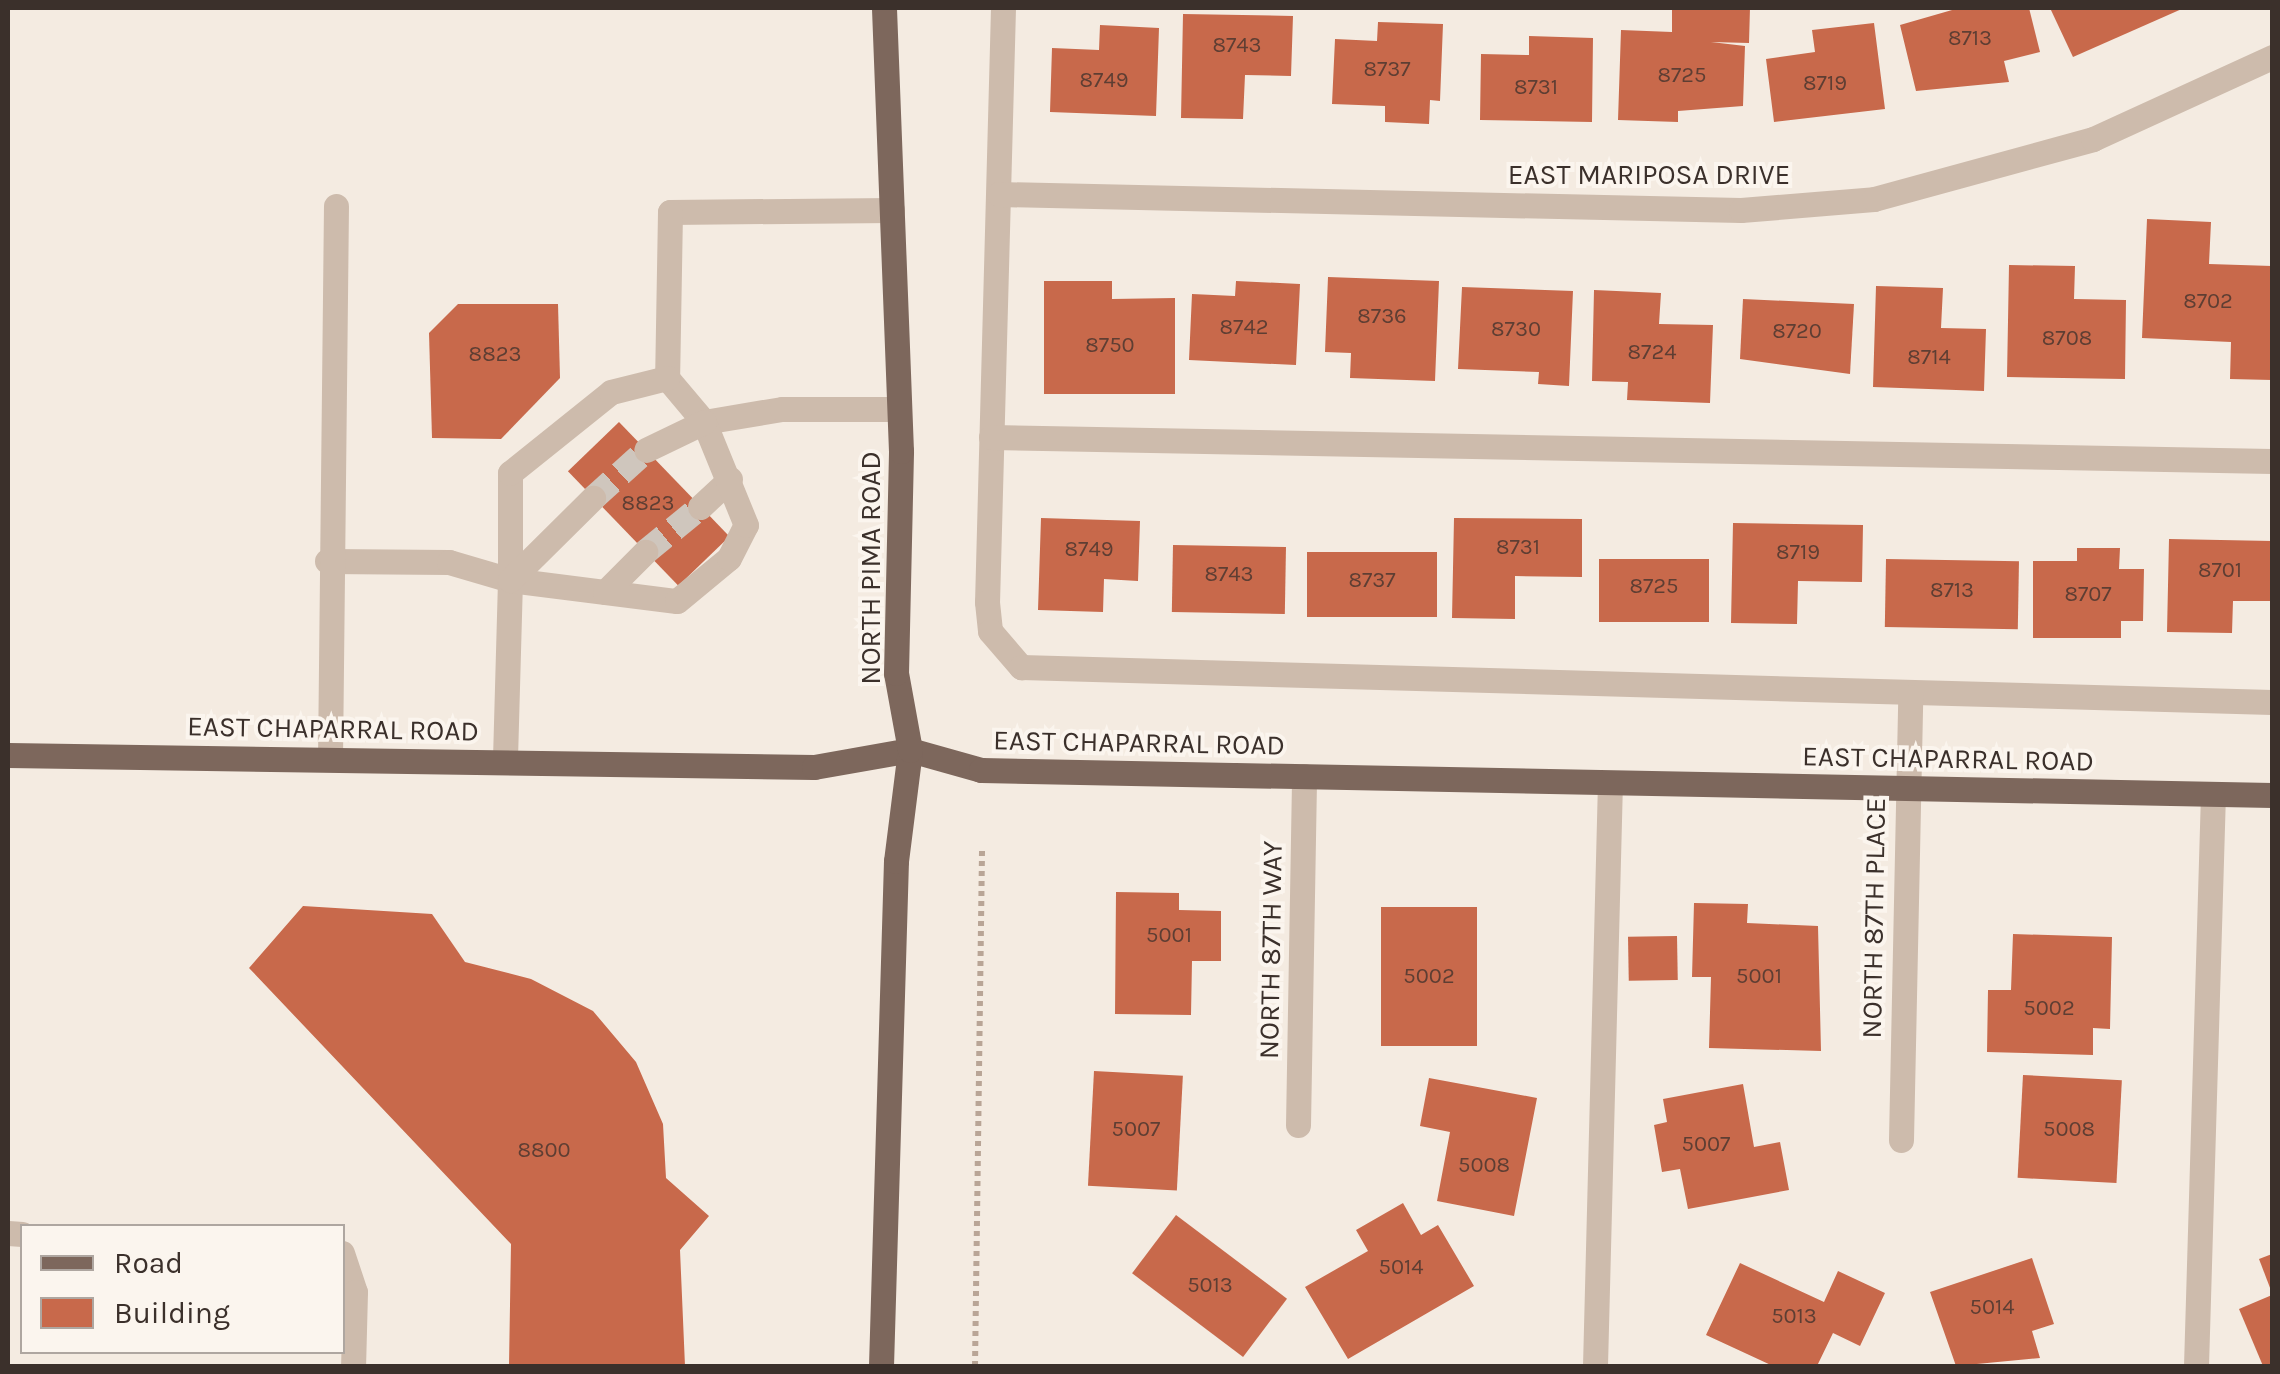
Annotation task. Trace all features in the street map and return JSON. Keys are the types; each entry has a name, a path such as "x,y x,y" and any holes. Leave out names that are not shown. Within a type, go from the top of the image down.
{"main road":[{"name":"NORTH PIMA ROAD","path":"882,1366 896,861 910,750 896,673 900,409 884,8"},
{"name":"EAST CHAPARRAL ROAD","path":"8,755 814,767 910,750 981,770 2272,795"}],"street":[{"path":"1003,8 987,602 1002,652 1044,673 1910,697 2272,702"},
{"name":"EAST MARIPOSA DRIVE","path":"999,194 1741,210 1874,199 2093,139 2272,59"},
{"path":"330,759 327,561 336,206"},
{"path":"327,561 449,562 510,580 677,601 730,558 746,525 704,422 667,378 670,212 892,210"},
{"path":"505,761 510,473 610,392 667,378"},
{"path":"646,450 704,422 782,409 900,409"},
{"path":"992,437 2272,460"},
{"path":"700,507 730,479"},
{"path":"510,580 593,498"},
{"path":"605,592 645,552"},
{"name":"NORTH 87TH PLACE","path":"1901,1140 1910,697"},
{"name":"NORTH 87TH WAY","path":"1298,1125 1304,776"},
{"path":"1595,1366 1610,782"},
{"path":"2196,1366 2213,794"},
{"path":"345,1261 356,1292 353,1366"}],"path":[{"path":"976,1366 982,850"}],"building":[{"path":"1672,8 1750,8 1749,43 1711,42 1745,46 1743,106 1678,111 1678,122 1618,120 1621,30 1672,32"},
{"path":"1959,8 2029,8 2040,52 2004,61 2009,82 1916,91 1900,25"},
{"path":"2050,8 2184,8 2073,57"},
{"path":"1183,14 1293,16 1291,76 1245,75 1243,119 1181,118"},
{"path":"1378,22 1443,24 1440,101 1430,100 1429,124 1385,122 1385,106 1332,104 1335,39 1377,41"},
{"path":"1874,23 1885,109 1774,122 1766,59 1815,52 1812,30"},
{"path":"1100,25 1159,28 1156,116 1050,112 1052,48 1099,50"},
{"path":"1529,36 1593,38 1592,122 1480,120 1481,54 1529,55"},
{"path":"2147,219 2211,222 2209,264 2272,266 2272,380 2230,379 2231,342 2142,338"},
{"path":"2009,265 2075,266 2074,299 2126,300 2125,379 2007,377"},
{"path":"1328,277 1439,281 1435,381 1350,378 1351,353 1325,352"},
{"path":"1044,281 1112,281 1112,299 1175,298 1175,394 1044,394"},
{"path":"1236,281 1300,284 1296,365 1189,360 1192,294 1235,296"},
{"path":"1876,286 1943,288 1941,328 1986,329 1984,391 1873,387"},
{"path":"1462,287 1573,291 1569,386 1538,384 1539,372 1458,369"},
{"path":"1594,290 1661,293 1659,324 1713,325 1710,403 1627,400 1628,382 1592,381"},
{"path":"1743,299 1854,304 1850,374 1740,359"},
{"path":"458,304 558,304 560,378 501,439 432,438 429,333"},
{"path":"619,422 729,536 678,586 568,471"},
{"path":"1041,518 1140,521 1138,581 1104,579 1103,612 1038,610"},
{"path":"1454,518 1582,519 1582,577 1515,576 1515,619 1452,618"},
{"path":"1733,523 1863,525 1862,582 1798,581 1797,624 1731,623"},
{"path":"2169,539 2272,541 2272,601 2233,601 2232,633 2167,632"},
{"path":"1173,545 1286,547 1285,614 1172,612"},
{"path":"2077,548 2120,548 2119,569 2144,569 2143,621 2121,621 2121,638 2033,638 2033,561 2077,561"},
{"path":"1307,552 1437,552 1437,617 1307,617"},
{"path":"1599,559 1709,559 1709,622 1599,622"},
{"path":"1886,559 2019,561 2018,629 1885,627"},
{"path":"1116,892 1179,893 1179,910 1221,911 1221,961 1192,961 1191,1015 1115,1014"},
{"path":"1694,903 1748,904 1747,923 1818,926 1821,1051 1709,1048 1711,977 1692,977"},
{"path":"303,906 432,914 465,962 531,979 593,1011 636,1062 663,1124 666,1178 709,1216 680,1250 685,1366 509,1366 511,1244 249,968"},
{"path":"1381,907 1477,907 1477,1046 1381,1046"},
{"path":"2013,934 2112,937 2110,1029 2093,1028 2093,1055 1987,1052 1988,990 2011,990"},
{"path":"1677,936 1678,980 1629,981 1628,937"},
{"path":"1094,1071 1183,1076 1177,1191 1088,1186"},
{"path":"2023,1075 2122,1080 2116,1183 2018,1178"},
{"path":"1429,1078 1537,1098 1514,1216 1437,1201 1450,1132 1420,1126"},
{"path":"1743,1084 1754,1147 1780,1142 1789,1190 1688,1209 1680,1169 1662,1172 1654,1125 1667,1122 1663,1099"},
{"path":"1403,1203 1421,1235 1438,1225 1474,1286 1348,1359 1305,1287 1368,1251 1356,1230"},
{"path":"1176,1215 1287,1299 1243,1357 1132,1273"},
{"path":"2272,1254 2272,1293 2259,1259"},
{"path":"2032,1258 2054,1324 2032,1331 2040,1358 1956,1366 1930,1292"},
{"path":"1740,1263 1824,1302 1838,1271 1885,1293 1860,1346 1833,1333 1817,1366 1773,1366 1706,1335"},
{"path":"2272,1295 2272,1366 2263,1366 2239,1309"}],"tunnel":[{"path":"593,498 646,450"},
{"path":"645,552 700,507"}]}
